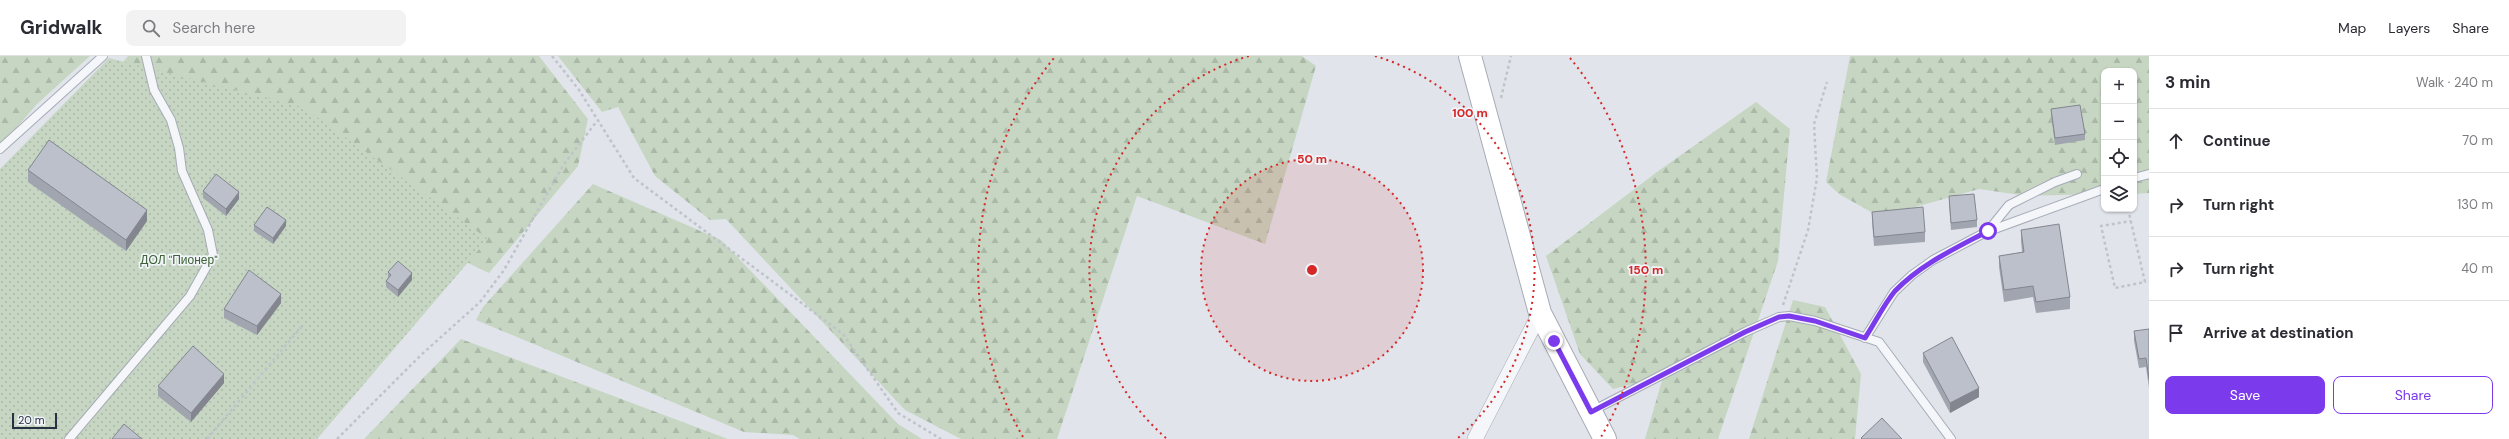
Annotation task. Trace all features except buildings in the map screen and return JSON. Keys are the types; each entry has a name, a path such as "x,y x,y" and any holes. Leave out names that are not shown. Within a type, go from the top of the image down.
{"street":[{"path":"1470,56 1540,314 1606,439"},
{"path":"1475,439 1540,314"}],"lane":[{"path":"0,149 103,56"},
{"path":"69,439 190,296 213,255 208,230 182,171 180,148 171,120 154,90 146,56"},
{"path":"1988,231 2009,205 2055,182 2077,174"},
{"path":"2137,177 2149,174"},
{"path":"1865,338 1894,292 1912,275 1934,260 1988,231 2101,190"},
{"path":"1591,412 1745,332 1779,317 1789,316 1815,321 1879,342 1951,439"}],"path":[{"path":"552,56 579,90 634,178 843,334 898,413 941,439"},
{"path":"1779,317 1808,230 1817,178 1814,124 1827,82"},
{"path":"337,439 421,355 480,302 504,270 564,164 597,121"},
{"path":"2129,212 2131,220 2145,282 2115,288 2101,226 2131,220"},
{"path":"207,439 303,325"}],"green space":[{"path":"0,56 90,56 37,104 0,147"},
{"path":"128,56 539,56 588,119 578,166 489,273 432,246 61,136"},
{"path":"558,56 1302,56 1316,66 1265,244 1137,196 1057,439 961,439 905,410 726,219 710,220 655,176 618,107 602,112"},
{"path":"1850,56 2149,56 2149,193 2137,194 2137,68 2101,68 2101,194 2027,196 1979,189 1880,217 1839,194 1826,182"},
{"name":"ДОЛ \"Пионер\"","path":"109,58 303,107 488,239 317,439 0,439 0,169"},
{"path":"1756,102 1790,129 1778,261 1718,439 1645,439 1663,377 1613,389 1580,354 1546,256 1657,172"},
{"path":"593,184 721,240 898,424 922,439 800,439 793,435 744,432 476,320 483,307"},
{"path":"1793,300 1825,307 1861,374 1855,439 1749,439"},
{"path":"461,339 728,439 364,439"}],"route":[{"path":"1554,341 1591,412 1745,332 1779,317 1789,316 1815,321 1865,338 1894,292 1912,275 1934,260 1988,231"}]}
